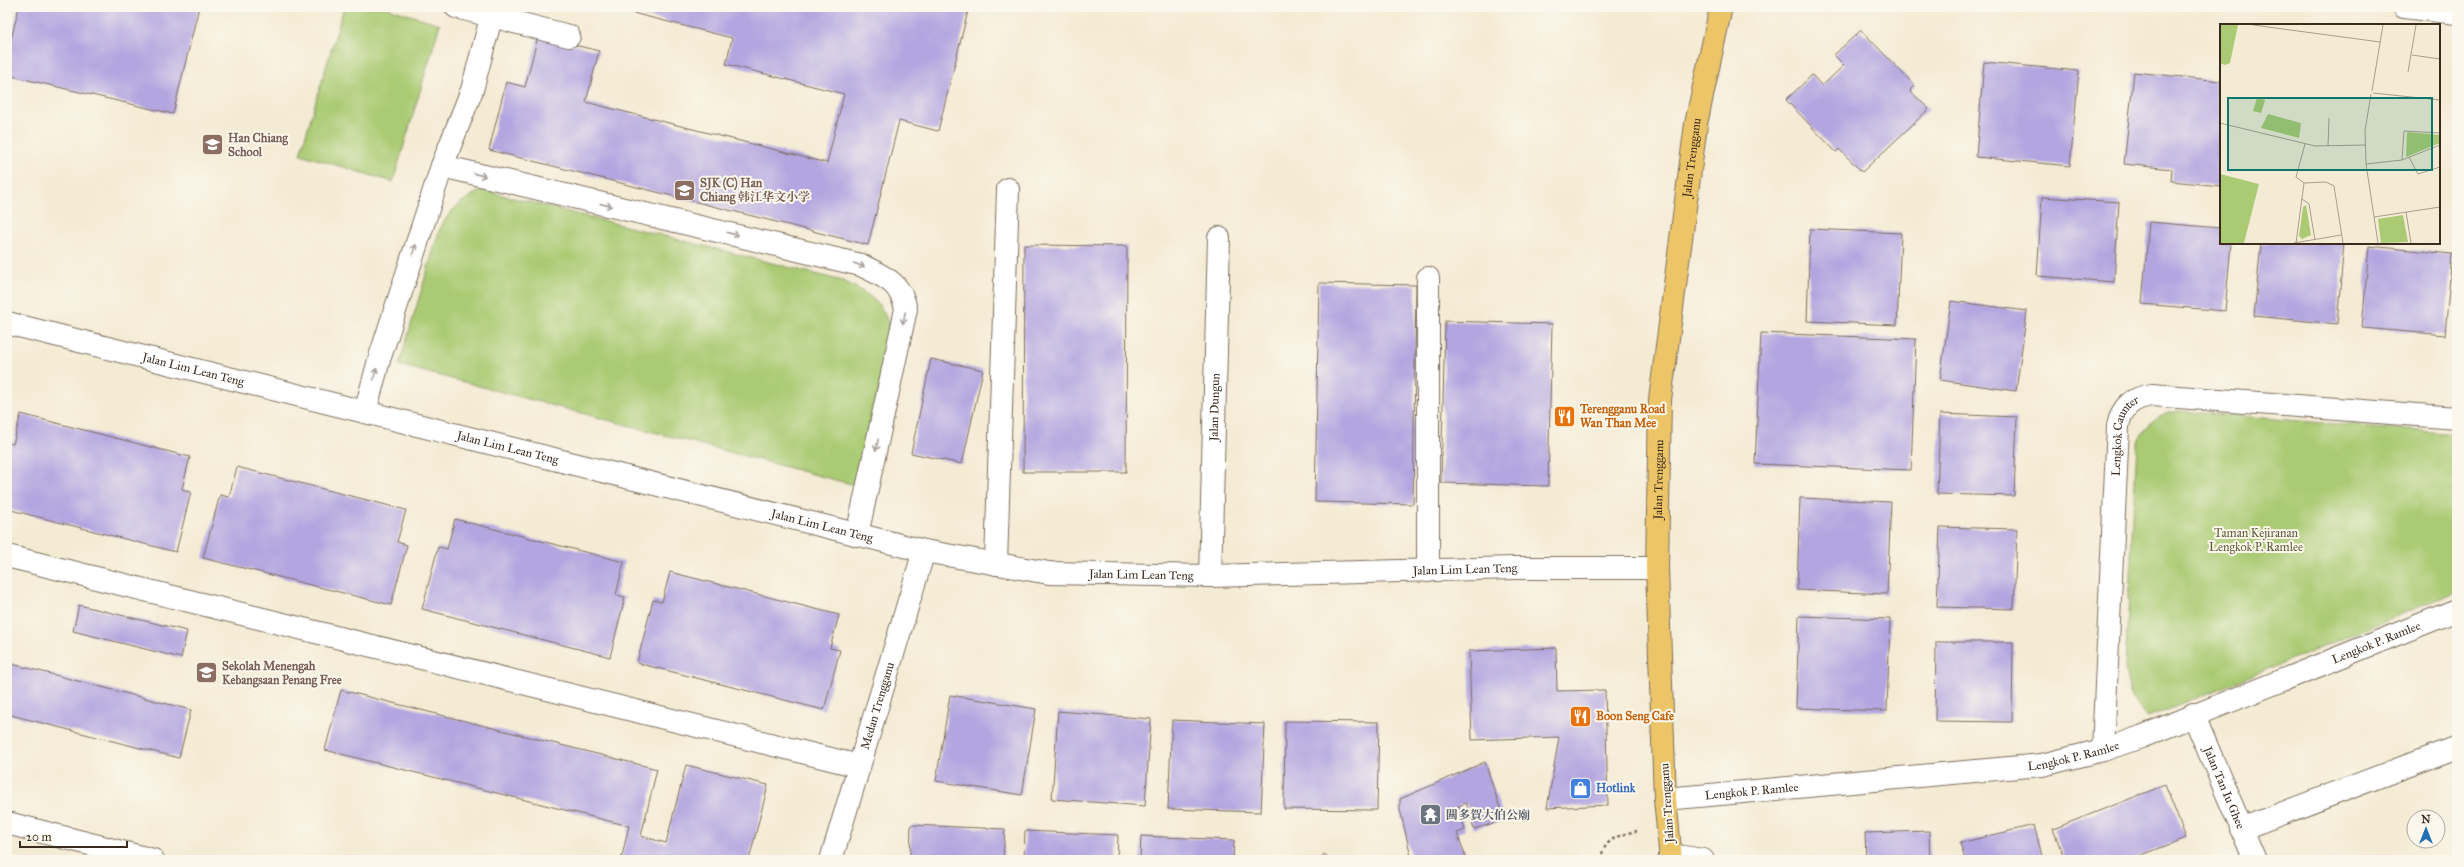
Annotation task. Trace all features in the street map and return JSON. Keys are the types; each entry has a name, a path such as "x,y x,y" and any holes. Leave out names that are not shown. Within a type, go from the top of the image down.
{"main road":[{"name":"Jalan Trengganu","path":"1671,857 1665,799 1657,568 1660,400 1696,124 1721,7"}],"street":[{"path":"456,7 491,18 569,36"},
{"path":"2404,7 2457,13"},
{"path":"365,412 379,360 442,166 472,90 491,18"},
{"path":"442,166 861,265 894,282 903,295 906,309 858,535"},
{"path":"996,564 1008,189"},
{"name":"Jalan Dungun","path":"1210,576 1219,238"},
{"path":"1428,278 1428,571"},
{"name":"Jalan Lim Lean Teng","path":"7,324 924,551 1049,573 1210,576 1516,568 1657,568"},
{"name":"Lengkok Caunter","path":"2103,750 2118,426 2121,413 2128,403 2140,397 2152,395 2457,418"},
{"name":"Medan Trengganu","path":"831,860 924,551"},
{"path":"7,556 859,766"},
{"name":"Lengkok P. Ramlee","path":"1665,799 2042,765 2103,750 2457,610"},
{"name":"Jalan Tan Iu Ghee","path":"2193,714 2240,829 2255,860"},
{"path":"2240,829 2457,747"},
{"path":"7,823 153,860"},
{"path":"1671,857 1703,860"}],"path":[{"path":"1601,860 1602,851 1610,840 1621,835 1667,824"}],"green space":[{"path":"344,7 384,7 440,24 393,182 300,154"},
{"path":"482,190 843,281 869,296 875,301 885,315 890,335 858,486 399,365 439,231 456,207"},
{"name":"Taman Kejiranan Lengkok P. Ramlee","path":"2178,411 2457,434 2457,591 2148,718 2131,698 2125,669 2137,443 2148,424 2153,420 2157,417"}],"building":[{"path":"19,7 199,7 173,114 7,75 7,56"},
{"path":"609,7 969,7 938,131 899,121 868,245 489,150 506,82 525,87 538,36 599,51 586,102 827,163 844,94 726,64 732,38"},
{"path":"1861,30 1915,86 1910,91 1929,109 1862,172 1839,149 1836,152 1786,100 1812,75 1822,86 1844,65 1834,55"},
{"path":"1984,62 2079,71 2070,166 1976,157"},
{"path":"2134,72 2220,81 2220,186 2171,181 2172,169 2124,164"},
{"path":"2042,197 2119,202 2114,282 2037,276"},
{"path":"2149,222 2220,228 2220,244 2231,244 2225,311 2142,304"},
{"path":"1810,229 1901,233 1897,325 1807,321"},
{"path":"2261,244 2344,244 2337,324 2254,316"},
{"path":"1024,245 1127,246 1126,472 1023,472"},
{"path":"2369,246 2452,254 2445,335 2362,328"},
{"path":"1319,283 1416,285 1413,504 1315,502"},
{"path":"1951,301 2027,311 2016,391 1940,380"},
{"path":"1445,321 1552,324 1548,486 1441,483"},
{"path":"1761,333 1916,339 1911,470 1755,464"},
{"path":"931,359 983,370 962,464 911,453"},
{"path":"21,414 190,457 182,489 191,492 176,552 7,509 7,442 13,444"},
{"path":"1940,414 2017,417 2014,496 1937,494"},
{"path":"237,467 406,510 397,542 407,545 391,605 203,558 220,495 229,497"},
{"path":"1800,498 1891,502 1887,594 1797,590"},
{"path":"455,519 624,562 616,595 625,597 610,657 422,609 438,547 447,549"},
{"path":"1940,527 2017,529 2014,609 1937,607"},
{"path":"670,572 839,615 830,648 840,650 824,710 637,663 653,600 662,602"},
{"path":"79,605 187,631 181,658 73,631"},
{"path":"1799,616 1890,619 1887,711 1796,708"},
{"path":"1936,642 2013,642 2012,722 1935,721"},
{"path":"1556,648 1557,691 1605,690 1608,805 1547,808 1559,737 1472,740 1469,651"},
{"path":"8,663 191,710 179,758 7,714"},
{"path":"341,690 657,769 641,836 666,843 686,765 768,785 749,860 621,860 629,826 325,750"},
{"path":"950,695 1036,709 1022,795 936,781"},
{"path":"1058,711 1151,719 1145,806 1052,799"},
{"path":"1172,720 1265,724 1261,812 1168,809"},
{"path":"1285,721 1379,722 1377,810 1284,809"},
{"name":"闗多賀大伯公廟","path":"1485,762 1504,820 1474,829 1466,803 1458,806 1465,830 1457,833 1467,860 1412,860 1400,810 1400,799"},
{"path":"2165,785 2186,838 2129,860 2065,860 2053,829"},
{"path":"911,825 1005,829 1003,860 910,860"},
{"path":"2034,825 2043,860 1965,860 1960,843"},
{"path":"1025,831 1118,835 1117,860 1024,860"},
{"path":"1929,831 1930,860 1866,860 1865,833"},
{"path":"1141,836 1234,840 1233,860 1140,860"},
{"path":"1324,854 1332,860 1319,860"}],"place":[{"name":"Han Chiang School","path":"213,145"},
{"name":"SJK (C) Han Chiang 韩江华文小学","path":"685,190"},
{"name":"Terengganu Road Wan Than Mee","path":"1564,416"},
{"name":"Sekolah Menengah Kebangsaan Penang Free","path":"207,673"},
{"name":"Boon Seng Cafe","path":"1581,716"},
{"name":"Hotlink","path":"1581,788"},
{"name":"闗多賀大伯公廟","path":"1431,815"}]}
